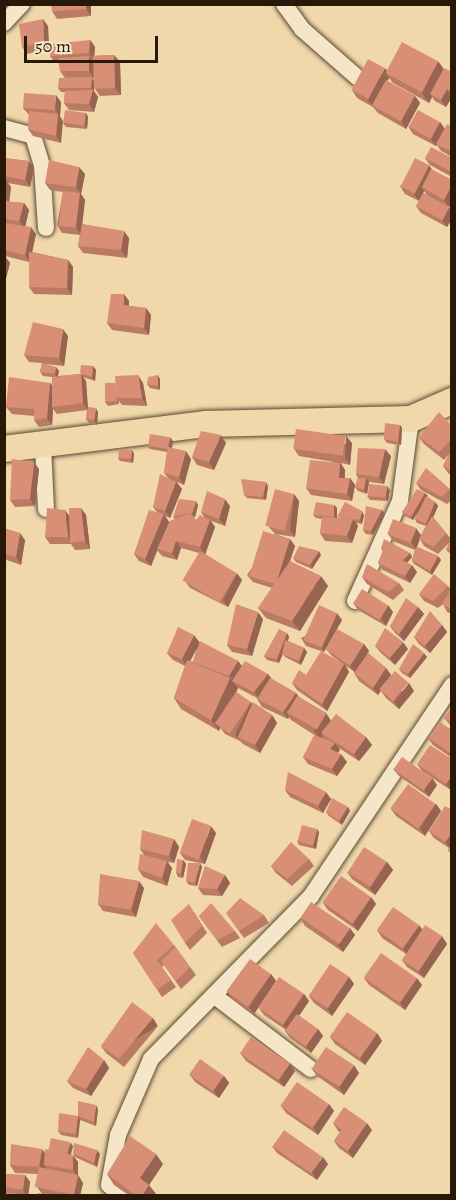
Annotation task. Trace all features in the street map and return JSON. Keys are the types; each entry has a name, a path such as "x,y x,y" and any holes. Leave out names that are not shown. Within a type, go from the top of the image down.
{"main road":[{"path":"4,449 43,447 217,424 411,419 452,401"}],"street":[{"path":"6,20 22,4"},
{"path":"284,4 302,29 358,78"},
{"path":"4,128 33,136 42,165 46,228"},
{"path":"355,601 400,501 411,419"},
{"path":"43,447 46,509"},
{"path":"115,1192 122,1120 145,1069 311,896 452,685"},
{"path":"216,997 311,1069"}],"building":[{"path":"51,4 86,4 86,9 52,11"},
{"path":"43,19 44,42 22,47 19,24"},
{"path":"90,40 89,53 50,56 51,44"},
{"path":"402,42 438,61 422,92 386,73"},
{"path":"114,55 115,88 94,89 93,56"},
{"path":"89,56 89,71 60,71 59,58"},
{"path":"368,59 385,68 368,99 352,90"},
{"path":"444,68 452,72 452,92 447,89 441,100 430,94"},
{"path":"92,77 91,88 58,88 59,78"},
{"path":"386,80 415,96 401,121 372,105"},
{"path":"93,90 89,104 64,103 65,91"},
{"path":"24,93 56,95 55,110 23,108"},
{"path":"65,110 86,113 84,126 63,123"},
{"path":"418,110 440,122 431,139 409,127"},
{"path":"29,111 58,114 56,136 28,129"},
{"path":"447,124 452,127 452,152 436,144"},
{"path":"431,147 452,158 452,172 425,158"},
{"path":"4,158 29,161 25,180 4,176"},
{"path":"415,158 429,165 415,194 400,187"},
{"path":"49,160 79,167 76,187 45,183"},
{"path":"431,169 452,180 452,185 444,200 422,187"},
{"path":"63,191 80,193 76,228 59,226"},
{"path":"423,193 449,207 442,220 416,206"},
{"path":"4,201 24,203 19,221 4,219"},
{"path":"4,223 31,227 25,255 4,250"},
{"path":"82,224 124,231 121,250 78,246"},
{"path":"29,252 68,260 67,288 29,287"},
{"path":"111,294 124,294 124,305 146,308 144,328 107,323"},
{"path":"33,322 63,329 59,358 24,355"},
{"path":"42,363 56,367 55,374 40,372"},
{"path":"81,365 93,366 92,377 80,373"},
{"path":"81,374 83,403 52,407 52,377"},
{"path":"138,375 142,398 116,398 115,376"},
{"path":"158,375 158,386 147,384 148,377"},
{"path":"9,377 50,383 47,418 34,420 34,409 6,407"},
{"path":"105,383 115,383 117,401 105,402"},
{"path":"88,407 96,408 94,420 87,419"},
{"path":"439,412 452,426 452,439 439,452 419,437"},
{"path":"385,423 400,425 398,442 384,439"},
{"path":"296,429 346,436 343,456 293,449"},
{"path":"201,431 221,435 209,462 192,457"},
{"path":"150,434 170,437 168,449 148,446"},
{"path":"168,447 186,451 179,477 164,473"},
{"path":"358,448 385,449 379,477 356,474"},
{"path":"119,449 132,450 131,459 118,458"},
{"path":"452,449 452,472 443,466"},
{"path":"12,459 34,462 30,499 10,500"},
{"path":"310,460 340,463 339,478 350,478 347,494 306,488"},
{"path":"426,468 450,489 442,497 416,483"},
{"path":"160,474 176,482 165,511 153,507"},
{"path":"358,478 366,478 364,490 355,487"},
{"path":"241,479 266,482 263,497 244,495"},
{"path":"369,484 387,486 386,498 368,496"},
{"path":"275,489 294,494 284,531 265,526"},
{"path":"417,489 425,493 411,517 402,512"},
{"path":"207,491 225,499 219,519 201,512"},
{"path":"426,496 435,502 426,524 415,519"},
{"path":"179,499 196,501 192,514 173,517"},
{"path":"316,502 334,505 334,517 313,515"},
{"path":"345,502 362,511 360,520 337,517"},
{"path":"366,506 382,510 371,531 363,530"},
{"path":"47,508 65,510 68,537 45,537"},
{"path":"69,508 81,508 85,541 70,543"},
{"path":"149,510 164,514 145,559 134,554"},
{"path":"189,513 196,520 200,515 210,520 200,547 176,541 172,553 157,549 170,521"},
{"path":"432,516 446,533 433,547 419,539"},
{"path":"322,517 353,519 347,536 320,533"},
{"path":"393,519 416,528 411,543 387,534"},
{"path":"4,528 20,533 16,557 4,554"},
{"path":"263,531 290,539 276,584 249,576"},
{"path":"384,539 410,553 403,560 385,551 381,548"},
{"path":"452,539 452,551 446,549"},
{"path":"299,546 319,551 310,565 293,558"},
{"path":"416,547 438,556 430,571 412,560"},
{"path":"383,550 412,565 405,576 378,563"},
{"path":"200,551 237,573 219,602 182,580"},
{"path":"290,561 321,576 292,621 258,608"},
{"path":"367,564 399,583 388,592 362,577"},
{"path":"434,574 448,586 433,601 419,594"},
{"path":"362,589 388,605 379,620 353,603"},
{"path":"450,591 452,592 452,610 442,604"},
{"path":"406,598 418,607 399,634 390,626"},
{"path":"236,604 258,612 247,649 227,645"},
{"path":"319,605 337,613 322,648 304,640"},
{"path":"430,611 442,625 425,646 414,637"},
{"path":"178,627 194,635 182,659 167,653"},
{"path":"385,628 403,642 390,658 375,646"},
{"path":"279,629 287,633 277,659 264,656"},
{"path":"337,629 364,644 350,666 326,649"},
{"path":"285,640 304,648 299,661 282,654"},
{"path":"200,641 238,661 229,676 193,662"},
{"path":"413,644 424,653 408,674 399,669"},
{"path":"321,651 344,664 322,704 292,683 299,670 306,675"},
{"path":"368,653 386,668 373,688 354,673"},
{"path":"187,660 230,678 211,720 174,698"},
{"path":"245,661 268,674 254,692 232,681"},
{"path":"395,671 409,683 393,701 379,689"},
{"path":"270,678 296,693 283,712 257,699"},
{"path":"236,692 251,702 230,734 215,724"},
{"path":"297,696 326,713 317,729 288,712"},
{"path":"253,702 272,715 255,745 238,737"},
{"path":"452,708 452,723 444,718"},
{"path":"336,714 366,737 354,754 321,733"},
{"path":"440,722 452,730 452,754 428,738"},
{"path":"314,735 335,743 330,749 341,754 332,769 303,757"},
{"path":"430,745 452,759 452,776 446,784 417,764"},
{"path":"402,757 432,778 424,791 393,769"},
{"path":"288,772 326,792 318,806 285,790"},
{"path":"408,784 436,804 418,828 390,808"},
{"path":"332,798 348,807 339,821 326,812"},
{"path":"445,806 452,810 452,833 445,842 429,831"},
{"path":"192,819 211,826 198,860 180,853"},
{"path":"302,825 317,829 313,846 298,841"},
{"path":"142,830 174,839 169,856 140,849"},
{"path":"291,842 309,859 287,879 271,866"},
{"path":"364,847 387,862 370,887 348,872"},
{"path":"140,854 167,861 162,878 138,869"},
{"path":"177,859 183,860 181,874 176,873"},
{"path":"188,863 200,863 195,883 186,881"},
{"path":"205,866 225,875 217,889 198,888"},
{"path":"100,874 139,881 131,910 98,904"},
{"path":"341,876 371,897 353,923 323,902"},
{"path":"240,898 264,915 239,931 226,913"},
{"path":"311,902 350,928 339,944 300,918"},
{"path":"211,903 235,931 217,940 199,916"},
{"path":"189,904 202,926 185,943 171,920"},
{"path":"393,907 419,925 403,948 377,930"},
{"path":"156,923 174,945 157,960 171,980 157,990 133,953"},
{"path":"425,925 442,936 419,971 402,960"},
{"path":"175,947 190,967 176,981 161,961"},
{"path":"381,953 417,978 400,1003 364,978"},
{"path":"250,959 271,974 248,1007 226,991"},
{"path":"330,964 349,977 328,1008 309,996"},
{"path":"279,977 304,994 283,1024 258,1008"},
{"path":"132,1002 153,1018 119,1059 101,1046"},
{"path":"347,1012 377,1033 360,1058 330,1037"},
{"path":"297,1014 318,1029 306,1046 285,1031"},
{"path":"251,1037 290,1063 279,1080 240,1054"},
{"path":"88,1047 104,1060 86,1089 67,1081"},
{"path":"326,1047 354,1065 340,1087 312,1069"},
{"path":"200,1059 224,1076 213,1091 189,1075"},
{"path":"297,1082 329,1104 312,1128 280,1106"},
{"path":"78,1101 96,1105 94,1122 78,1116"},
{"path":"344,1107 367,1123 348,1151 334,1141 342,1130 333,1123"},
{"path":"59,1113 78,1116 76,1134 58,1131"},
{"path":"284,1130 323,1157 311,1173 273,1146"},
{"path":"130,1136 156,1154 140,1178 149,1185 142,1196 137,1196 107,1174"},
{"path":"51,1138 70,1142 67,1154 49,1150"},
{"path":"74,1143 97,1150 94,1163 73,1153"},
{"path":"11,1144 42,1149 39,1167 10,1165"},
{"path":"45,1149 73,1155 73,1170 44,1165"},
{"path":"39,1167 78,1175 74,1195 35,1187"},
{"path":"4,1174 25,1175 23,1190 4,1187"},
{"path":"4,1193 20,1194 20,1196 4,1196"},
{"path":"38,1193 58,1196 38,1196"}]}
